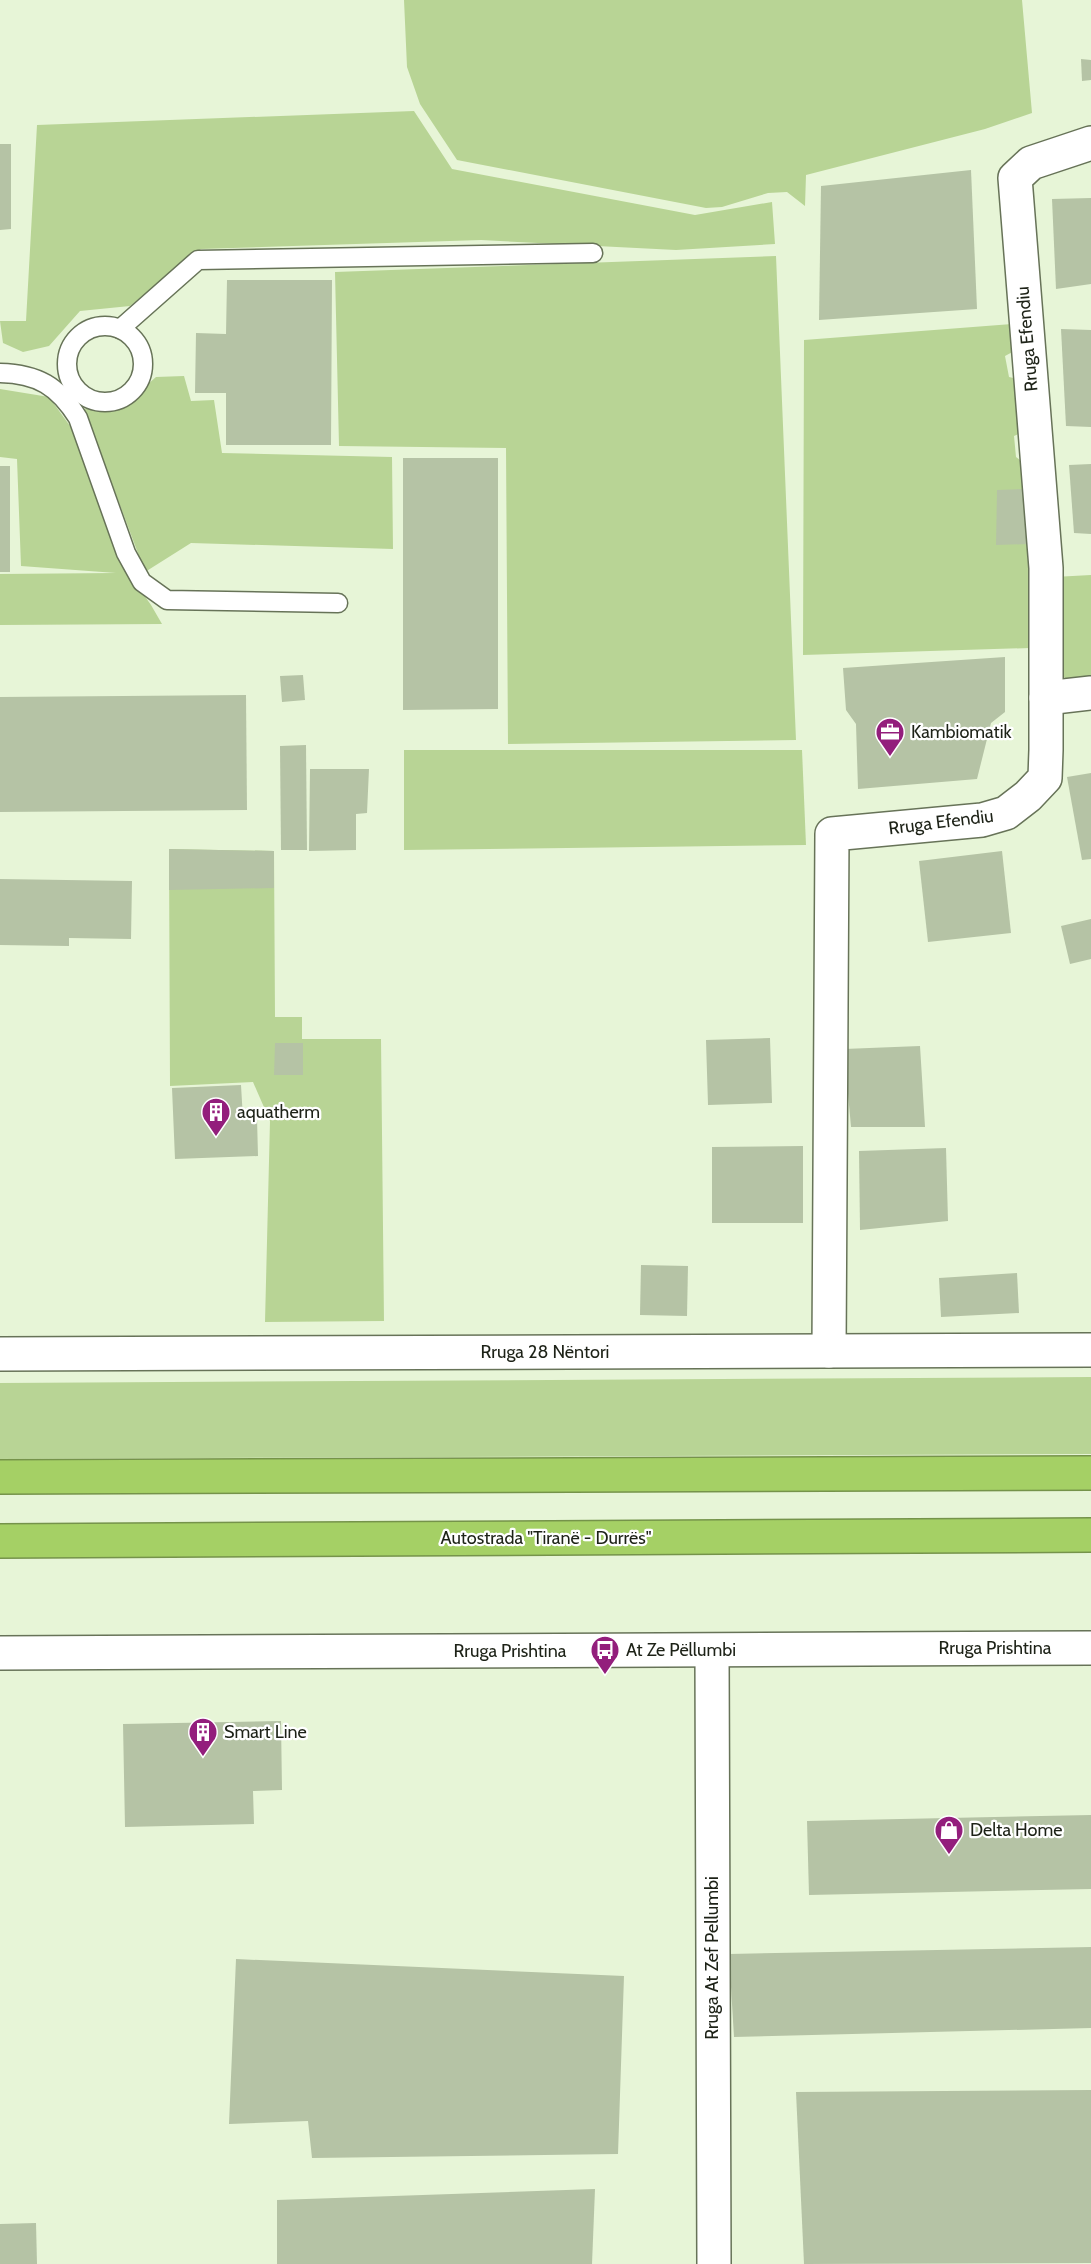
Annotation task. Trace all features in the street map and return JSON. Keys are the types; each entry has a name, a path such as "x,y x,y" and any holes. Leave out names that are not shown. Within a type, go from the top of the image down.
{"highway":[{"path":"0,1477 1091,1473"},
{"name":"Autostrada \"Tiranë - Durrës\"","path":"0,1541 1091,1535"}],"main road":[{"name":"Rruga Efendiu","path":"830,1350 832,834 982,820 1006,813 1028,796 1045,778 1046,568 1015,178 1031,164 1091,143"},
{"path":"1046,698 1091,693"},
{"name":"Rruga 28 Nëntori","path":"0,1354 1091,1350"},
{"name":"Rruga Prishtina","path":"0,1653 1091,1648"},
{"name":"Rruga At Zef Pellumbi","path":"712,1651 714,2264"}],"lane":[{"path":"120,329 198,260 593,253"},
{"path":"0,373 44,381 66,399 77,401 105,402 117,400 129,394 137,384 142,372 143,359 139,346 131,336 120,329 96,326 75,339 69,350 67,362 68,374 77,401 78,418 126,553 142,582 167,600 338,603"}],"green space":[{"path":"404,0 1022,0 1032,113 985,129 806,175 805,206 787,192 768,193 722,207 706,208 457,160 420,104 407,67"},
{"path":"414,111 452,169 695,215 772,202 775,244 676,250 481,240 201,249 130,306 80,311 49,346 23,352 3,343 0,321 26,321 37,125"},
{"path":"776,256 796,740 508,744 506,448 339,446 335,272"},
{"path":"1012,324 1018,349 1005,356 1009,377 1018,379 1023,432 1014,436 1016,457 1024,463 1026,488 1030,648 803,655 804,340"},
{"path":"184,376 191,401 214,400 222,453 392,457 393,549 191,543 145,572 84,409 123,406 156,377"},
{"path":"0,389 49,397 78,437 129,574 162,624 0,625 0,574 116,573 21,566 17,459 0,457"},
{"path":"1091,575 1091,683 1073,685 1064,677 1061,669 1054,577"},
{"path":"404,750 802,750 806,845 404,850"},
{"path":"169,849 274,851 275,1017 302,1017 302,1039 381,1039 384,1321 265,1322 270,1121 253,1082 170,1086"},
{"path":"1091,1377 1091,1454 0,1459 0,1383"}],"building":[{"path":"1081,59 1091,60 1091,80 1082,81"},
{"path":"0,144 11,144 11,229 0,230"},
{"path":"971,170 977,309 819,320 821,186"},
{"path":"1091,198 1091,284 1056,289 1052,199"},
{"path":"227,280 332,280 331,445 226,445 226,393 195,393 196,333 226,334"},
{"path":"1061,329 1091,330 1091,427 1066,426"},
{"path":"403,458 498,458 498,709 403,710"},
{"path":"1091,464 1091,534 1074,533 1069,465"},
{"path":"0,466 10,466 10,572 0,572"},
{"path":"1026,489 1028,544 996,545 997,490"},
{"path":"1005,657 1005,712 991,723 977,779 858,789 856,724 846,710 843,668"},
{"path":"303,675 305,700 282,702 280,676"},
{"path":"246,695 247,810 0,812 0,697"},
{"path":"306,745 307,850 281,850 280,746"},
{"path":"310,769 369,769 367,813 356,814 356,850 309,851"},
{"path":"1091,773 1091,859 1082,860 1067,777"},
{"path":"169,849 274,851 274,888 169,890"},
{"path":"1002,851 1011,933 928,942 919,861"},
{"path":"0,879 132,881 131,939 69,938 69,946 0,945"},
{"path":"1091,919 1091,959 1070,964 1061,926"},
{"path":"770,1038 772,1103 708,1105 706,1040"},
{"path":"275,1043 303,1043 303,1075 274,1075"},
{"path":"920,1046 925,1127 851,1127 844,1049"},
{"name":"aquatherm","path":"241,1085 243,1119 257,1118 258,1156 175,1159 172,1088"},
{"path":"803,1146 803,1223 712,1223 712,1147"},
{"path":"946,1148 948,1221 860,1230 859,1151"},
{"path":"641,1265 688,1266 687,1316 640,1315"},
{"path":"1017,1273 1019,1313 941,1317 939,1278"},
{"name":"Smart Line","path":"281,1721 282,1790 253,1791 254,1824 125,1827 123,1724"},
{"name":"Delta Home","path":"1091,1815 1091,1889 809,1895 807,1821"},
{"path":"1091,1947 1091,2028 734,2037 729,1954"},
{"path":"236,1959 624,1976 618,2154 312,2158 308,2121 229,2124"},
{"path":"1091,2090 1091,2263 804,2264 796,2092"},
{"path":"595,2189 592,2264 277,2264 277,2200"},
{"path":"36,2223 37,2264 0,2264 0,2224"}],"place":[{"name":"Kambiomatik","path":"890,758"},
{"name":"aquatherm","path":"216,1138"},
{"name":"At Ze Pëllumbi","path":"605,1676"},
{"name":"Smart Line","path":"203,1758"},
{"name":"Delta Home","path":"949,1856"}]}
